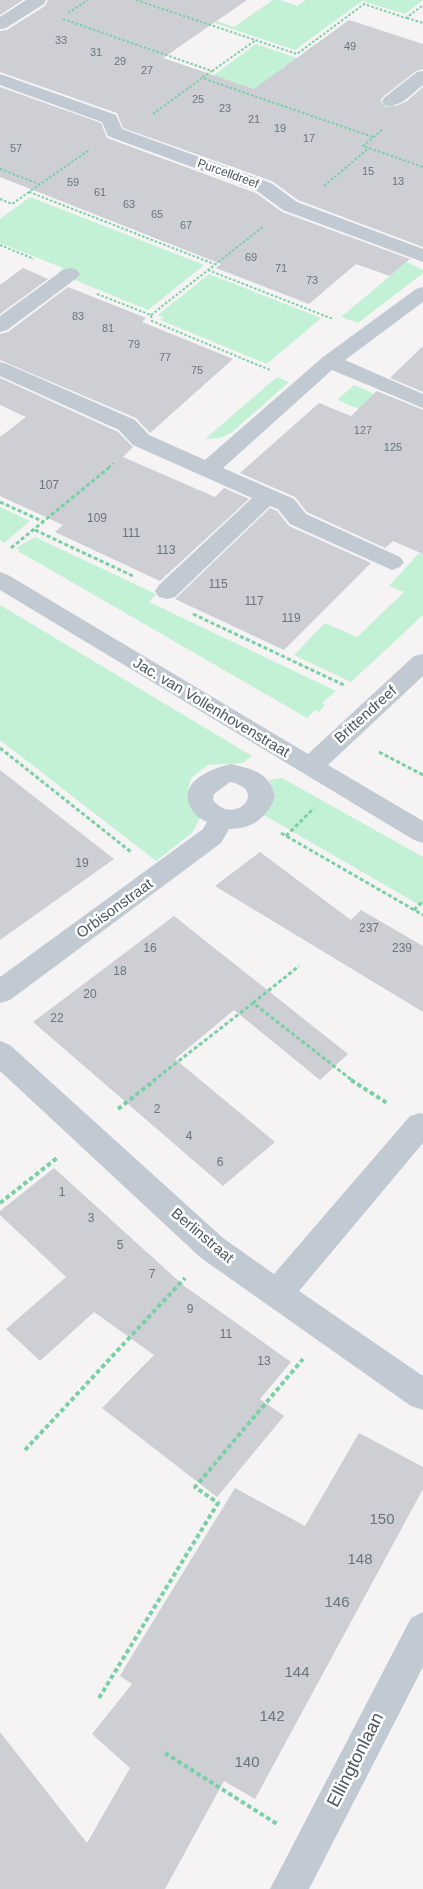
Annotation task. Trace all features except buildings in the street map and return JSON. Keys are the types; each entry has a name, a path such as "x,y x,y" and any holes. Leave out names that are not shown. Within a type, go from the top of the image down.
{"street":[{"path":"0,24 38,0"},
{"path":"391,101 423,76"},
{"name":"Purcelldreef","path":"0,79 110,119 119,134 264,187 293,207 423,256"},
{"path":"0,326 66,277"},
{"path":"208,469 330,361 423,293"},
{"path":"330,361 423,402"},
{"path":"0,368 127,425 141,440 286,504 298,519 392,562"},
{"path":"166,592 267,496"},
{"name":"Jac. van Vollenhovenstraat","path":"0,580 423,833"},
{"name":"Brittendreef","path":"310,767 423,662"},
{"path":"231,773 244,775 254,780 261,787 263,797 260,807 250,815 237,819 222,818 210,812 201,802 201,792 208,782 219,775 231,773"},
{"name":"Orbisonstraat","path":"0,992 212,836 222,818"},
{"name":"Berlinstraat","path":"0,1053 212,1248 423,1395"},
{"path":"277,1293 420,1125"},
{"name":"Ellingtonlaan","path":"289,1889 423,1630"}],"path":[{"path":"88,0 60,18 212,71"},
{"path":"136,0 297,54 364,4 423,23"},
{"path":"406,18 423,5"},
{"path":"0,199 12,204 119,134 256,40"},
{"path":"202,78 373,137"},
{"path":"388,125 363,146 423,167"},
{"path":"151,316 214,264 293,207 369,148"},
{"path":"0,169 40,184"},
{"path":"29,192 214,264"},
{"path":"208,270 369,333"},
{"path":"66,277 151,316"},
{"path":"151,316 152,322 305,384"},
{"path":"10,550 141,440"},
{"path":"0,502 44,522"},
{"path":"35,530 166,592 160,598 380,702"},
{"path":"346,734 423,775"},
{"path":"0,748 161,875"},
{"path":"250,815 423,916"},
{"path":"414,910 423,901"},
{"path":"0,1203 299,966"},
{"path":"253,1003 358,1085 420,1125"},
{"path":"25,1450 212,1248"},
{"path":"98,1698 218,1503 195,1487 328,1329"},
{"path":"165,1753 312,1846"}],"green space":[{"path":"273,0 280,0 297,6 306,0 423,0 405,14 362,1 295,50 214,23 216,21 234,27"},
{"path":"256,44 332,70 375,97 285,66 283,68 402,108 370,134 210,78"},
{"path":"30,197 204,265 148,310 58,273 63,268 0,243 0,219"},
{"path":"407,262 423,270 423,273 358,323 341,317"},
{"path":"209,274 321,318 267,364 160,320 164,317 158,315"},
{"path":"277,377 289,382 231,433 220,438 205,439"},
{"path":"354,385 379,396 405,428 337,400"},
{"path":"0,507 30,521 4,543 0,540"},
{"path":"35,537 156,594 149,602 336,691 322,703 325,705 319,712 315,710 307,718 18,551 16,548"},
{"path":"419,553 423,554 423,615 351,682 294,655 325,623 357,637 404,592 389,586"},
{"path":"0,605 252,756 243,763 208,765 191,778 188,790 200,818 192,833 156,861 0,740"},
{"path":"282,778 423,857 423,907 262,814 272,793 269,780"}]}
